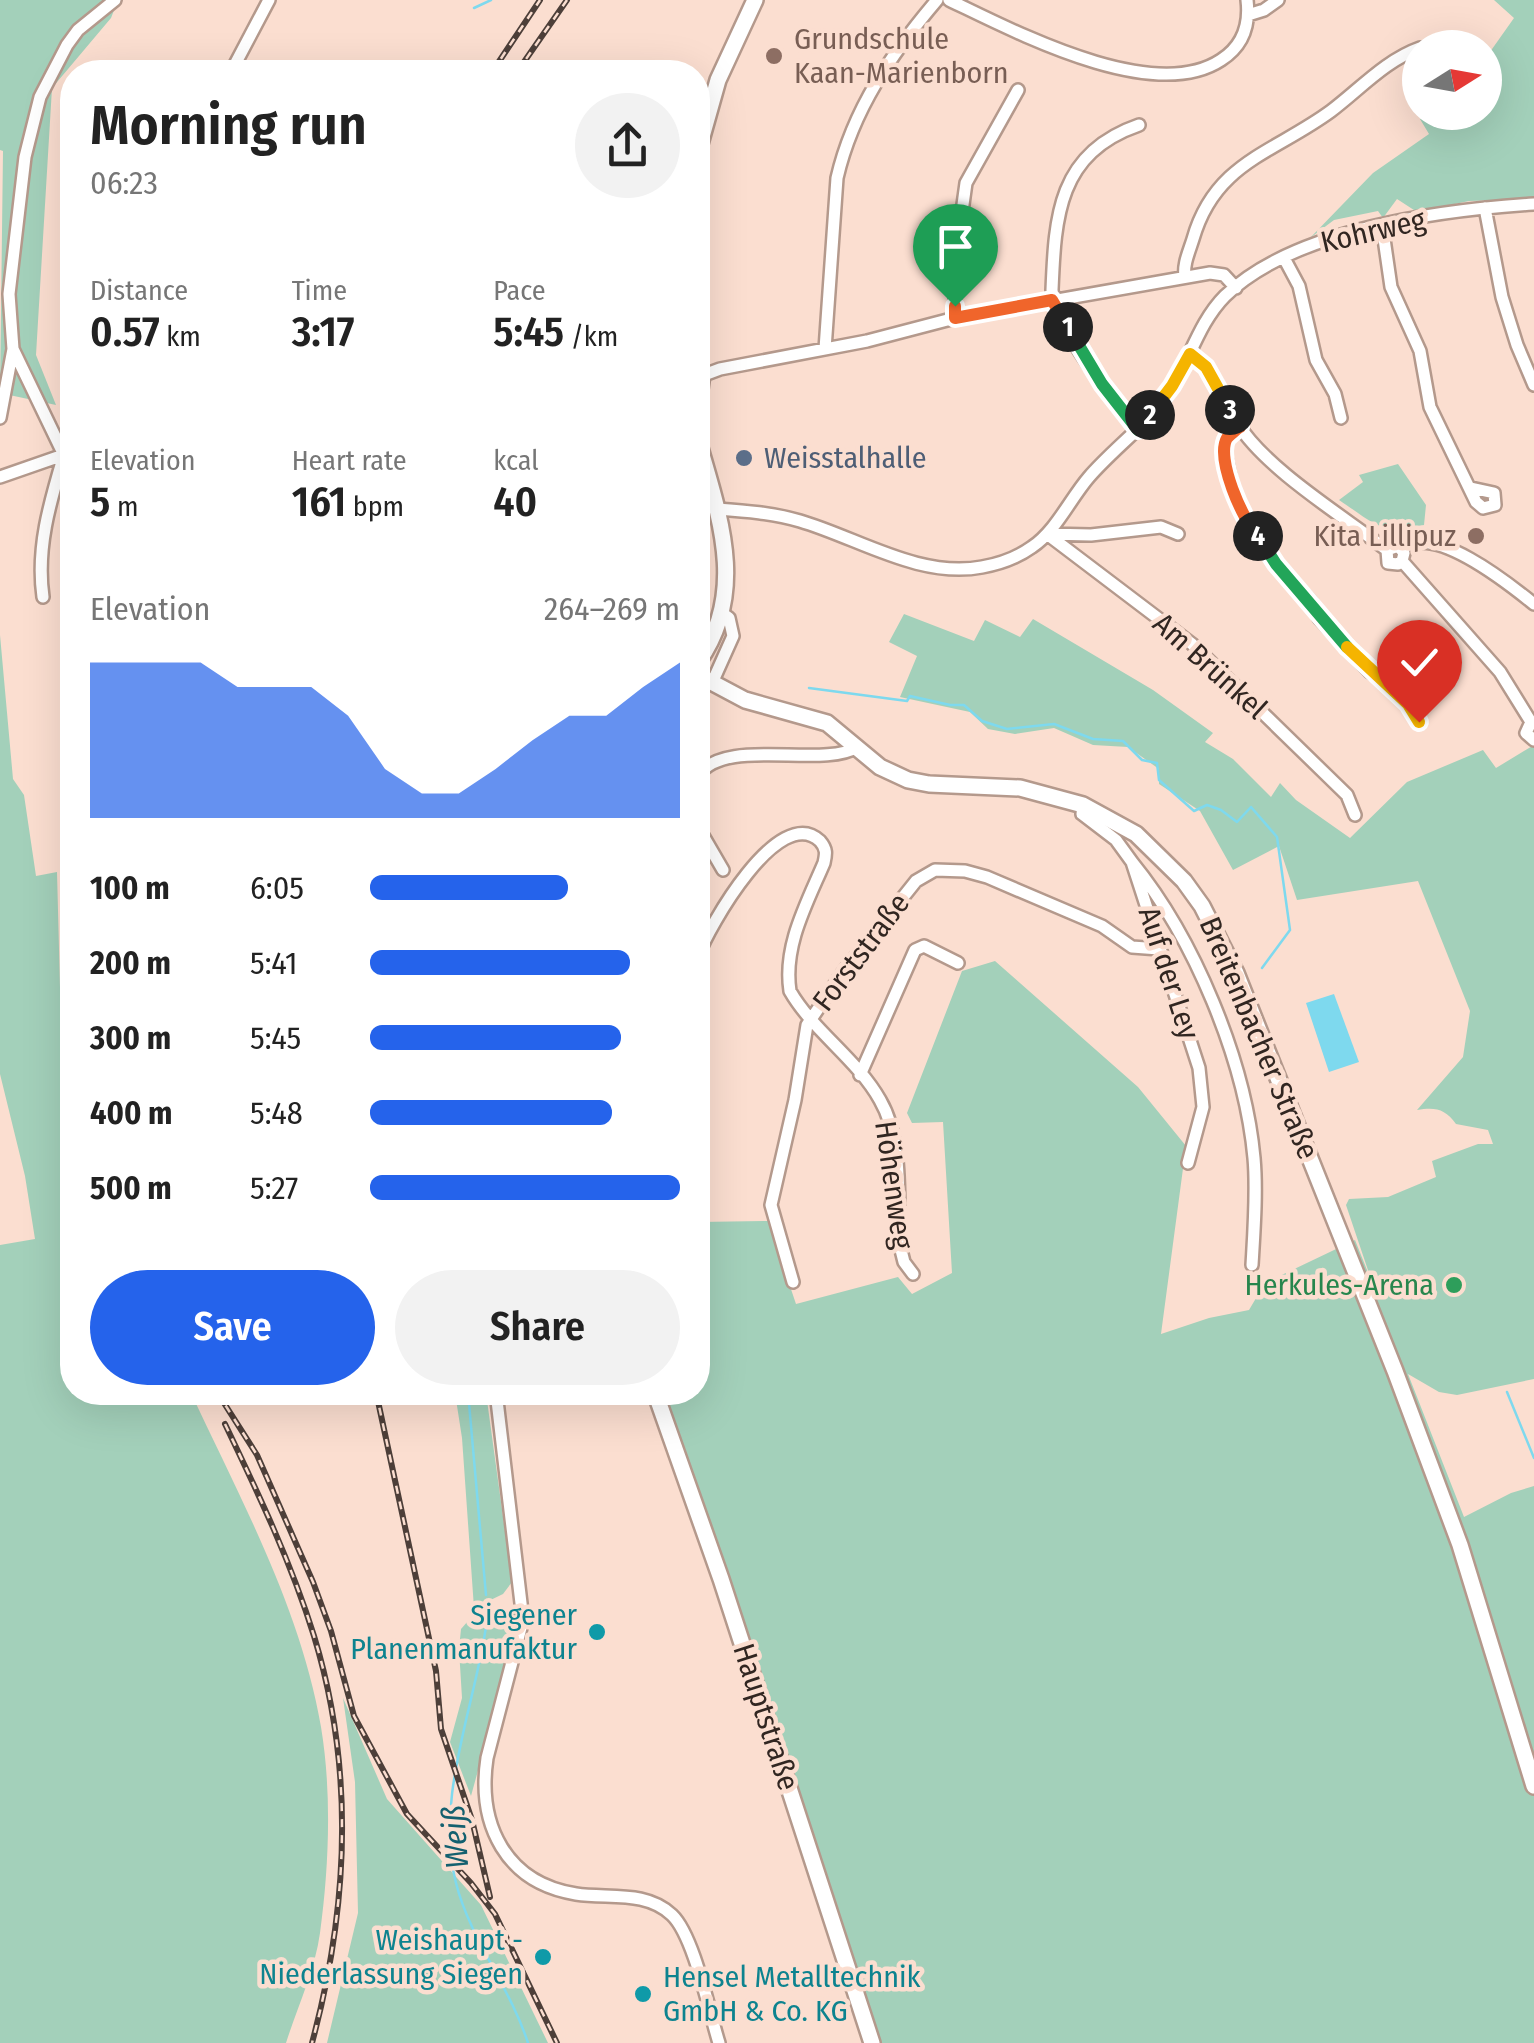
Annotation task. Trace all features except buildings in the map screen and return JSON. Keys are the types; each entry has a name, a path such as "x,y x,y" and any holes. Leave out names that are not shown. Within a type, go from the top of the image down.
{"street":[{"path":"0,418 13,349 9,294 25,157 40,97 78,30 114,0"},
{"path":"237,60 269,0"},
{"path":"710,108 718,80 755,0"},
{"path":"824,349 832,227 843,151 858,115 888,64 936,0"},
{"path":"949,0 1096,64 1161,74 1216,64 1240,41 1248,15 1247,0"},
{"path":"1248,15 1278,0"},
{"path":"1185,277 1200,220 1214,192 1228,176 1330,112 1402,55"},
{"path":"955,318 956,262 966,183 1018,90"},
{"path":"1138,430 1102,384 1052,300 1056,223 1064,190 1090,154 1119,131 1139,124"},
{"name":"Kohrweg","path":"717,509 797,520 900,558 953,569 1010,559 1032,548 1047,534 1086,481 1160,406 1215,308 1236,288 1284,258 1329,238 1382,225 1534,204"},
{"path":"1485,208 1502,297 1516,345 1534,385"},
{"path":"1382,225 1391,286 1420,351 1430,407 1471,488"},
{"path":"1284,258 1298,286 1316,360 1335,394 1341,418"},
{"path":"710,372 955,318 1185,277 1217,273 1236,288"},
{"path":"13,349 60,438"},
{"path":"1190,354 1206,367 1240,427 1272,460 1386,550 1393,546 1402,555 1500,672 1532,722 1526,733 1534,740"},
{"path":"1240,427 1228,437 1224,449 1233,490 1247,525 1320,618 1370,672 1385,680 1408,704 1419,722"},
{"path":"0,477 60,456"},
{"path":"44,597 40,572 42,544 60,481"},
{"path":"710,484 727,555 722,612 710,637"},
{"path":"1047,534 1091,535 1161,527 1178,534"},
{"name":"Am Brünkel","path":"1047,534 1192,644 1347,795 1355,815"},
{"path":"1402,555 1411,542 1424,540 1453,550 1490,571 1534,604"},
{"path":"710,671 733,636 729,618 722,612"},
{"name":"Breitenbacher Straße","path":"710,682 745,700 827,723 880,768 908,780 944,786 1020,788 1083,804 1136,834 1162,857 1202,906 1283,1088 1395,1371 1460,1545 1534,1786"},
{"path":"710,765 780,753 846,754 856,748"},
{"name":"Auf der Ley","path":"1083,804 1082,814 1116,840 1132,862 1192,1042 1203,1093 1201,1120 1188,1163"},
{"name":"Höhenweg","path":"710,931 722,906 755,864 777,845 796,836 817,839 826,854 796,931 788,978 796,1001 879,1098 892,1130 900,1246 904,1262 913,1274"},
{"path":"710,848 723,870"},
{"path":"1132,862 1162,903 1193,961 1234,1066 1254,1160 1252,1265"},
{"name":"Forststraße","path":"793,1282 771,1204 795,1100 807,1025 916,881 935,870 987,876 1102,926 1132,947 1159,948"},
{"path":"860,1074 911,957 924,946 958,962"},
{"path":"498,1405 523,1620 487,1758 483,1782 489,1823 506,1854 540,1883 576,1894 639,1898 670,1912 688,1940 719,2043"},
{"name":"Hauptstraße","path":"660,1405 721,1579 872,2043"}],"green space":[{"path":"0,0 118,0 111,18 76,60 60,60 60,79 52,88 36,355 56,405 0,393"},
{"path":"1494,0 1534,0 1534,199 1469,201 1417,212 1397,199 1383,218 1378,211 1334,220 1310,238 1373,173 1429,134 1427,130 1502,130 1502,35 1514,18"},
{"path":"1398,464 1426,505 1424,525 1387,528 1339,500 1363,482 1359,475"},
{"path":"904,614 974,641 985,620 1020,637 1033,619 1153,690 1213,733 1205,742 1233,759 1271,797 1280,783 1296,800 1350,838 1407,782 1483,750 1496,768 1534,745 1534,1379 1457,1395 1439,1392 1408,1374 1464,1517 1534,1486 1534,2043 880,2043 772,1709 665,1405 710,1405 710,1222 768,1221 796,1304 898,1277 912,1294 952,1273 943,1122 912,1123 907,1113 962,971 995,961 1138,1087 1186,1146 1161,1334 1249,1310 1265,1283 1355,1240 1373,1285 1346,1205 1349,1199 1388,1197 1436,1177 1432,1161 1478,1144 1493,1144 1488,1130 1456,1124 1440,1110 1417,1110 1463,1057 1470,1011 1418,881 1297,900 1279,846 1233,870 1200,811 1159,784 1159,769 1128,747 1093,745 1054,728 1015,734 988,729 970,712 900,697 917,656 889,642"},
{"path":"0,635 13,779 24,795 36,876 57,872 60,1405 197,1405 284,1598 312,1683 321,1727 328,1804 323,1908 314,1961 286,2043 0,2043 0,1245 35,1239 25,1176 0,1074"},
{"path":"457,1405 488,1405 512,1582 503,1594 474,1608"},
{"path":"500,1607 515,1614 510,1654 471,1796 450,1742 462,1698 461,1629 468,1621"},
{"path":"343,1698 387,1799 481,1905 548,2043 327,2043 358,1913 355,1782"}],"water":[{"path":"1334,994 1359,1062 1329,1072 1306,1003"}],"waterway":[{"name":"Weiß","path":"474,8 491,0"},
{"path":"809,688 907,701 910,696 964,705 982,721 1007,729 1054,724 1093,739 1123,741 1142,760 1157,763 1159,780 1194,811 1207,805 1237,822 1251,807 1277,837 1290,930 1262,968"},
{"path":"1507,1392 1534,1458"},
{"name":"Weiß","path":"469,1405 486,1595"},
{"name":"Weiß","path":"487,1620 453,1785 451,1851 462,1904 528,2043"}],"railway":[{"path":"500,60 540,0"},
{"path":"525,60 567,0"},
{"path":"225,1405 257,1455 313,1582 354,1716 407,1814 495,1914 557,2043"},
{"path":"379,1405 436,1671 441,1729 472,1820 490,1897"},
{"path":"225,1424 305,1608 327,1686 336,1737 341,1788 339,1891 324,1993 312,2043"}],"place":[{"name":"Grundschule Kaan-Marienborn","path":"774,56"},
{"name":"Weisstalhalle","path":"744,458"},
{"name":"Kita Lillipuz","path":"1476,536"},
{"name":"Herkules-Arena","path":"1454,1285"},
{"name":"Siegener Planenmanufaktur","path":"597,1632"},
{"name":"Weishaupt - Niederlassung Siegen","path":"543,1957"},
{"name":"Hensel Metalltechnik GmbH & Co. KG","path":"643,1994"}],"route":[{"path":"955,306 955,318 1052,300 1102,384 1138,430 1160,406 1190,354 1200,359 1240,427 1228,437 1224,449 1233,490 1247,525 1320,618 1370,672 1385,680 1408,704 1419,722"}]}
